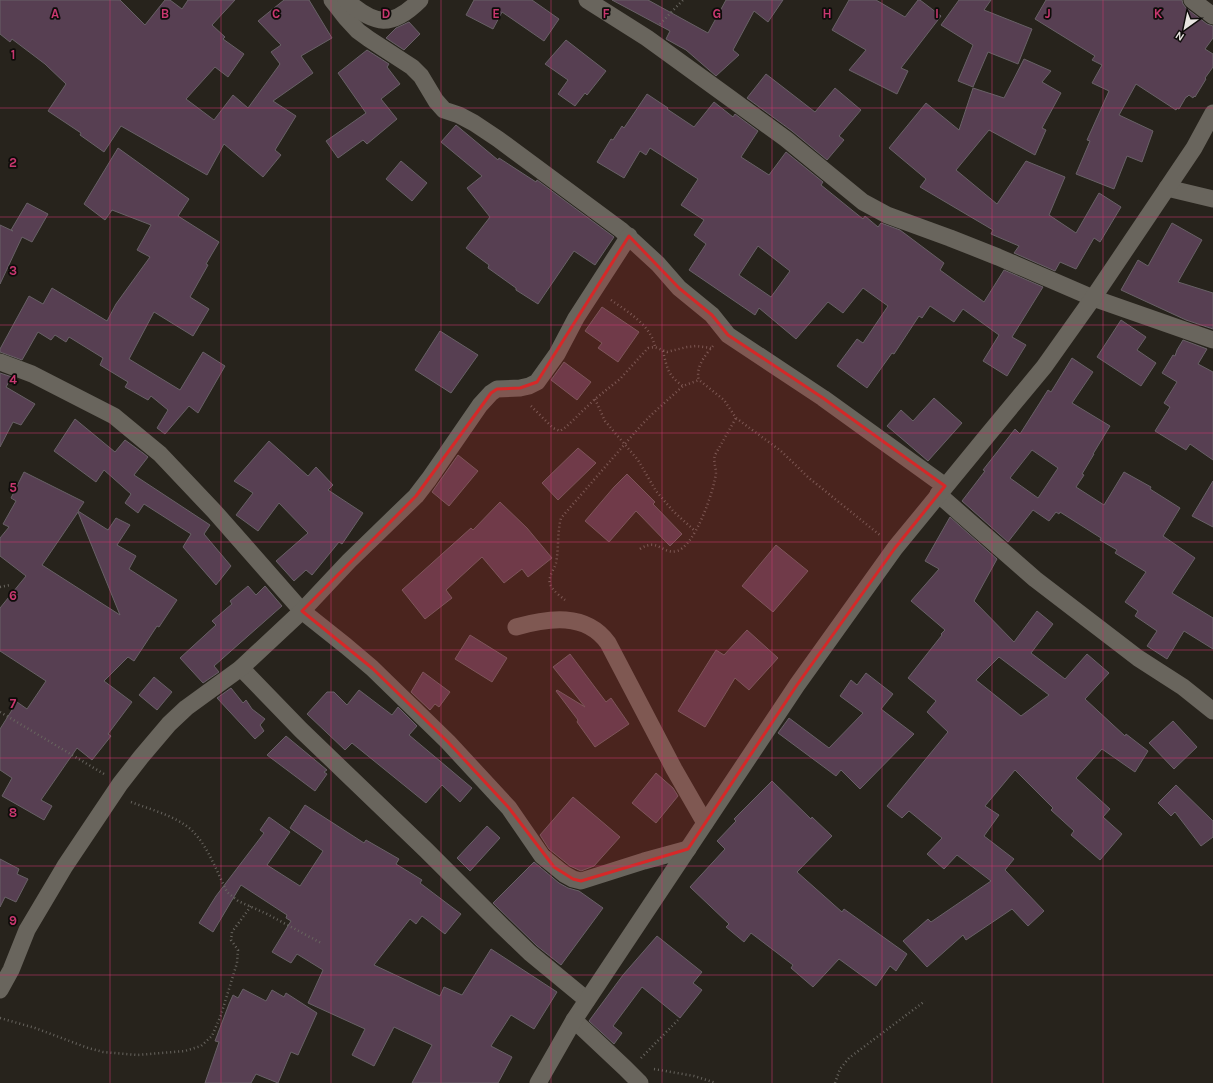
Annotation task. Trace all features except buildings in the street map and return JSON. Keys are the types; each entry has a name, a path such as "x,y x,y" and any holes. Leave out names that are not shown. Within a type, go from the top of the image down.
{"street":[{"path":"332,0 358,31 412,67 421,76 436,101 444,110 459,115 474,123 498,139 629,236 666,272 679,288 712,315 728,335 823,398 942,490 1035,579 1138,658 1183,687 1213,711"},
{"path":"346,0 371,18 386,21 397,18 409,11 420,0"},
{"path":"587,0 647,38 786,139 863,202 887,216 991,254 1093,298 1213,340"},
{"path":"1192,0 1213,16"},
{"path":"538,1083 587,1000 797,685 895,548 1044,367 1093,298 1194,148 1213,113"},
{"path":"1167,188 1213,199"},
{"path":"0,990 27,930 65,866 116,789 169,724 186,708 241,668 302,612 349,561 416,496 480,405 497,389 520,388 537,382 557,354 576,318 629,236"},
{"path":"0,362 32,374 66,390 114,416 133,430 160,454 187,481 302,612 372,668 448,742 509,808 542,856 564,874 581,881 688,849"},
{"path":"516,627 537,621 555,619 573,621 586,625 603,636 674,769 705,823"},
{"path":"241,668 301,730 426,850 506,930 530,953 587,1000"},
{"path":"574,1020 629,1068 640,1083"}],"path":[{"path":"647,38 683,0"},
{"path":"596,288 644,326 653,337 656,348"},
{"path":"728,335 716,342 701,363 698,371 699,380 724,400 736,418 781,451 809,478 895,548"},
{"path":"507,388 532,406 553,428 557,430 563,429 595,399 620,379 648,348 656,348 667,352 696,346 711,348"},
{"path":"663,351 668,372 672,378 682,386"},
{"path":"586,625 578,614 551,585 549,580 556,561 558,526 561,518 650,416 682,386 699,380"},
{"path":"595,399 605,421 638,460 664,502 696,531"},
{"path":"640,549 650,544 669,551 677,551 684,547 696,531 710,497 716,474 714,459 736,418"},
{"path":"0,587 10,585"},
{"path":"0,712 116,789 185,825 194,832 202,842 227,892 238,901 251,906 321,943"},
{"path":"0,1018 29,1026 103,1052 137,1055 185,1050 201,1046 212,1036 221,1016 237,963 238,950 231,940 232,932 251,906"},
{"path":"835,1083 840,1069 849,1058 925,1001"},
{"path":"629,1068 678,1020"},
{"path":"629,1068 644,1068 679,1073 716,1083"}],"highlighted area":[{"path":"629,236 679,288 712,315 728,335 823,398 945,486 895,548 797,685 688,849 581,881 573,879 554,867 509,808 448,742 372,668 302,611 416,496 491,393 497,389 520,388 537,382"}]}
